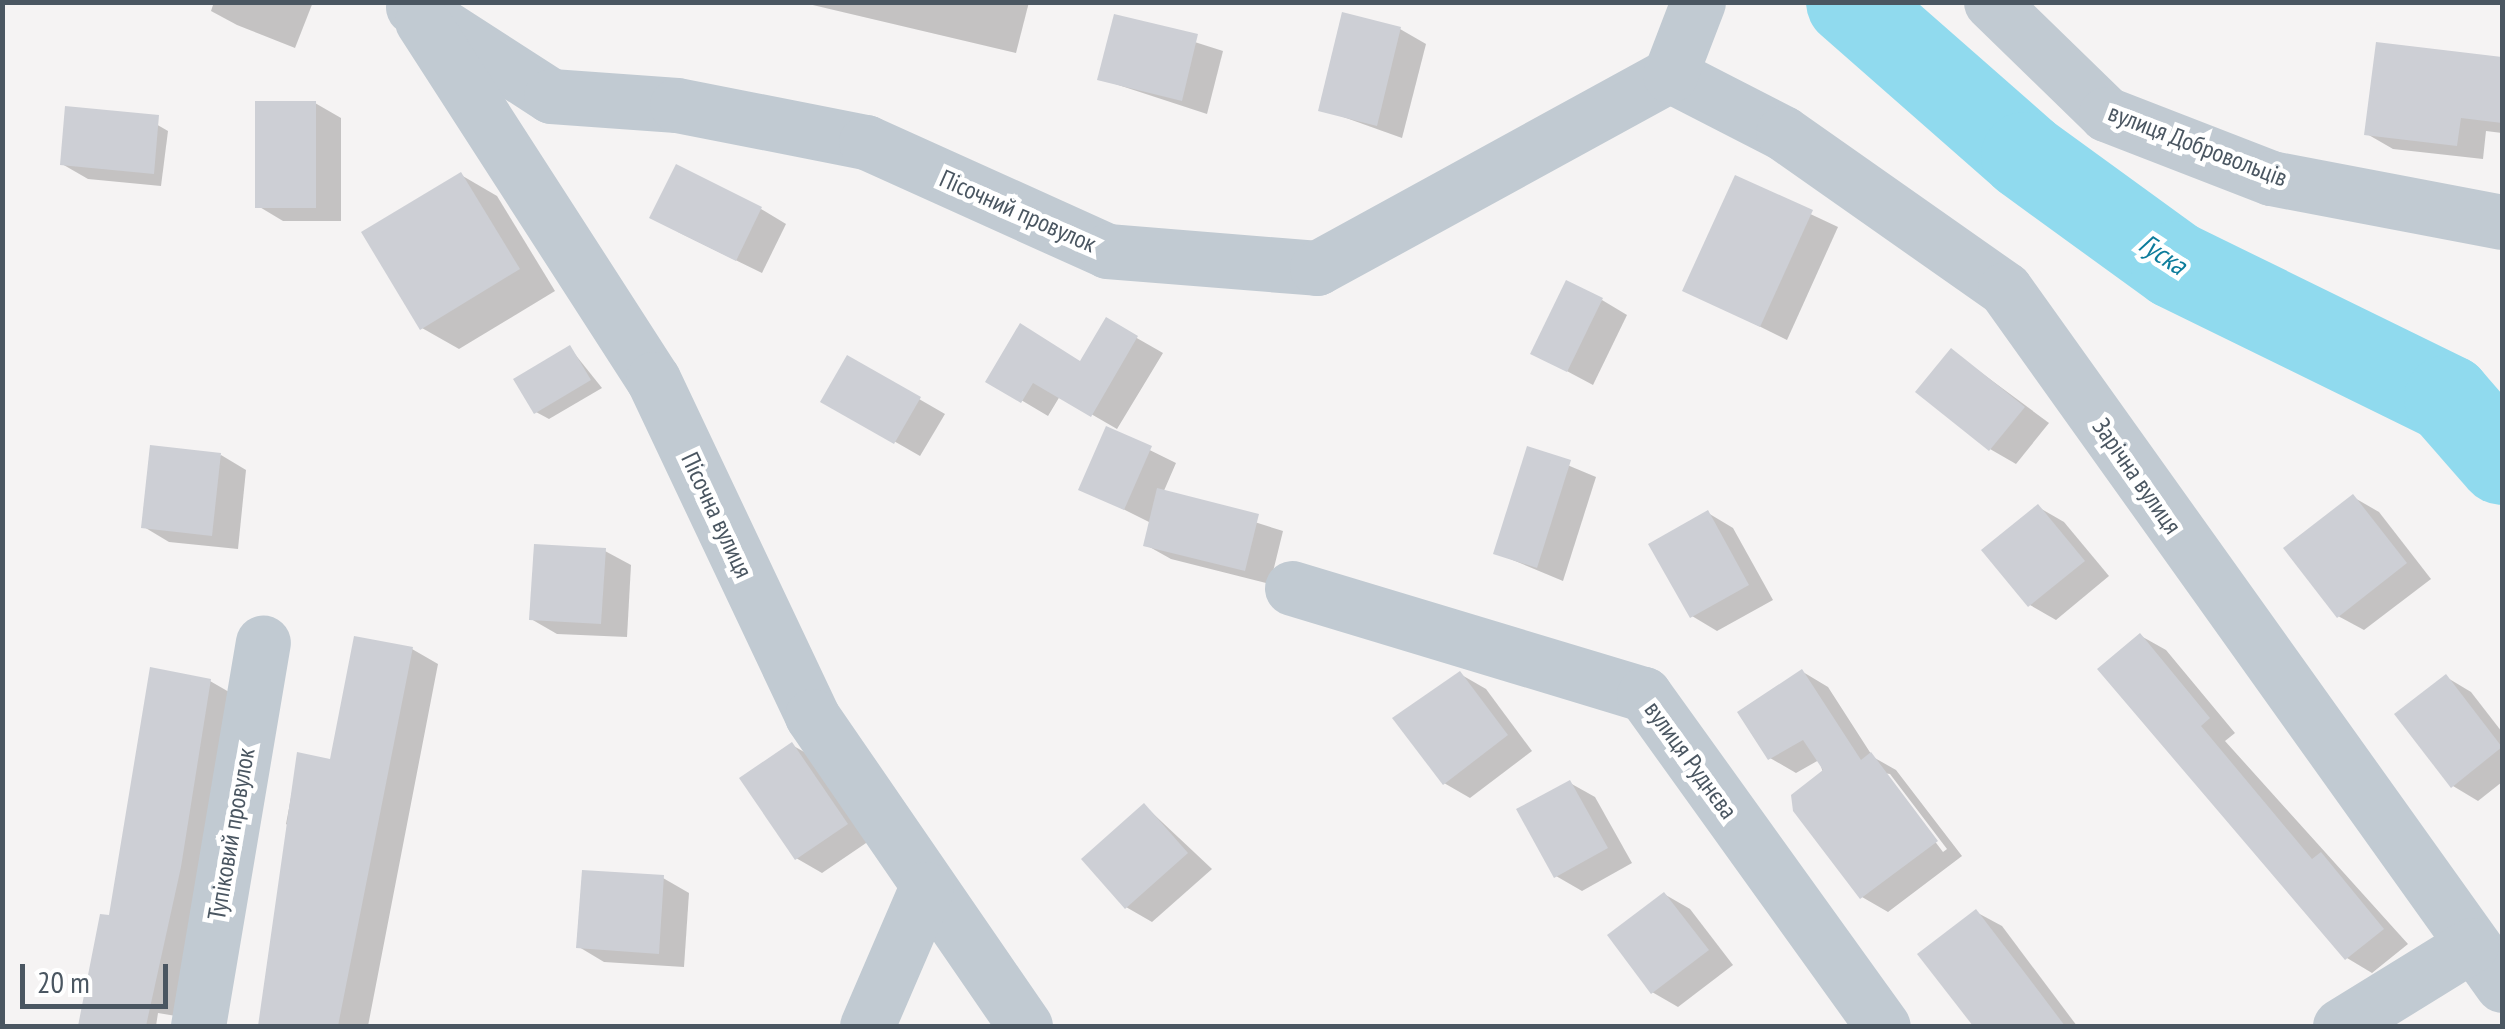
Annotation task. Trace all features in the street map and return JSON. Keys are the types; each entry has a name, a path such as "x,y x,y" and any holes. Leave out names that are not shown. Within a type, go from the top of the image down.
{"street":[{"path":"1670,75 1698,2"},
{"name":"вулиця Добровольців","path":"1991,2 2106,114 2271,178 2502,222"},
{"name":"Пісочний провулок","path":"411,4 551,96 677,105 866,142 1107,251 1318,268 1670,75"},
{"name":"Пісочна вулиця","path":"411,4 653,379 812,716 926,889 1025,1026"},
{"name":"Зарічна вулиця","path":"1670,75 1783,134 2005,289 2487,965"},
{"name":"вулиця Руднєва","path":"1292,588 1644,694 1883,1026"},
{"name":"Тупіковий провулок","path":"198,1026 263,642"},
{"path":"866,1026 926,889"},
{"path":"2340,1026 2487,965"}],"building":[{"path":"1342,12 1401,27 1377,126 1318,111"},
{"path":"1114,14 1198,34 1182,101 1097,80"},
{"path":"2376,42 2502,57 2502,123 2461,118 2457,146 2364,135"},
{"path":"255,101 316,101 316,208 255,208"},
{"path":"65,106 159,115 154,174 60,165"},
{"path":"676,164 762,207 736,261 649,218"},
{"path":"461,172 520,269 420,330 361,232"},
{"path":"1735,175 1813,210 1760,327 1682,291"},
{"path":"1566,280 1603,298 1567,372 1530,354"},
{"path":"1106,317 1138,336 1091,417 1033,383 1021,403 985,382 1020,323 1080,361"},
{"path":"570,345 591,380 534,414 513,379"},
{"path":"1951,348 2025,407 1989,451 1915,392"},
{"path":"847,355 921,397 894,444 820,402"},
{"path":"1106,426 1152,446 1124,510 1078,490"},
{"path":"150,445 221,453 212,536 141,528"},
{"path":"1527,446 1571,460 1537,568 1493,554"},
{"path":"1157,488 1259,514 1245,571 1143,546"},
{"path":"2353,494 2407,563 2337,618 2283,548"},
{"path":"2038,504 2085,561 2028,607 1981,550"},
{"path":"1708,510 1749,585 1690,618 1648,544"},
{"path":"534,544 606,548 601,624 529,620"},
{"path":"2140,633 2210,718 2201,726 2312,859 2321,852 2384,929 2345,960 2097,669"},
{"path":"354,636 413,647 338,1026 258,1026 297,752 330,759"},
{"path":"150,667 211,679 181,867 146,1026 78,1026 100,914 109,915"},
{"path":"1802,669 1861,760 1871,752 1938,841 1860,899 1793,811 1791,795 1823,770 1803,740 1768,760 1737,712"},
{"path":"1460,671 1508,735 1443,785 1392,718"},
{"path":"2446,674 2502,747 2451,788 2394,714"},
{"path":"792,742 848,824 795,860 739,778"},
{"path":"1570,780 1608,848 1554,878 1516,809"},
{"path":"1144,803 1188,853 1125,909 1081,859"},
{"path":"582,870 664,875 659,954 576,948"},
{"path":"1664,892 1709,950 1651,994 1607,935"},
{"path":"1976,909 2065,1026 1973,1026 1917,954"}],"waterway":[{"name":"Гуска","path":"1850,2 2025,156 2175,265 2448,399 2502,461"}]}
